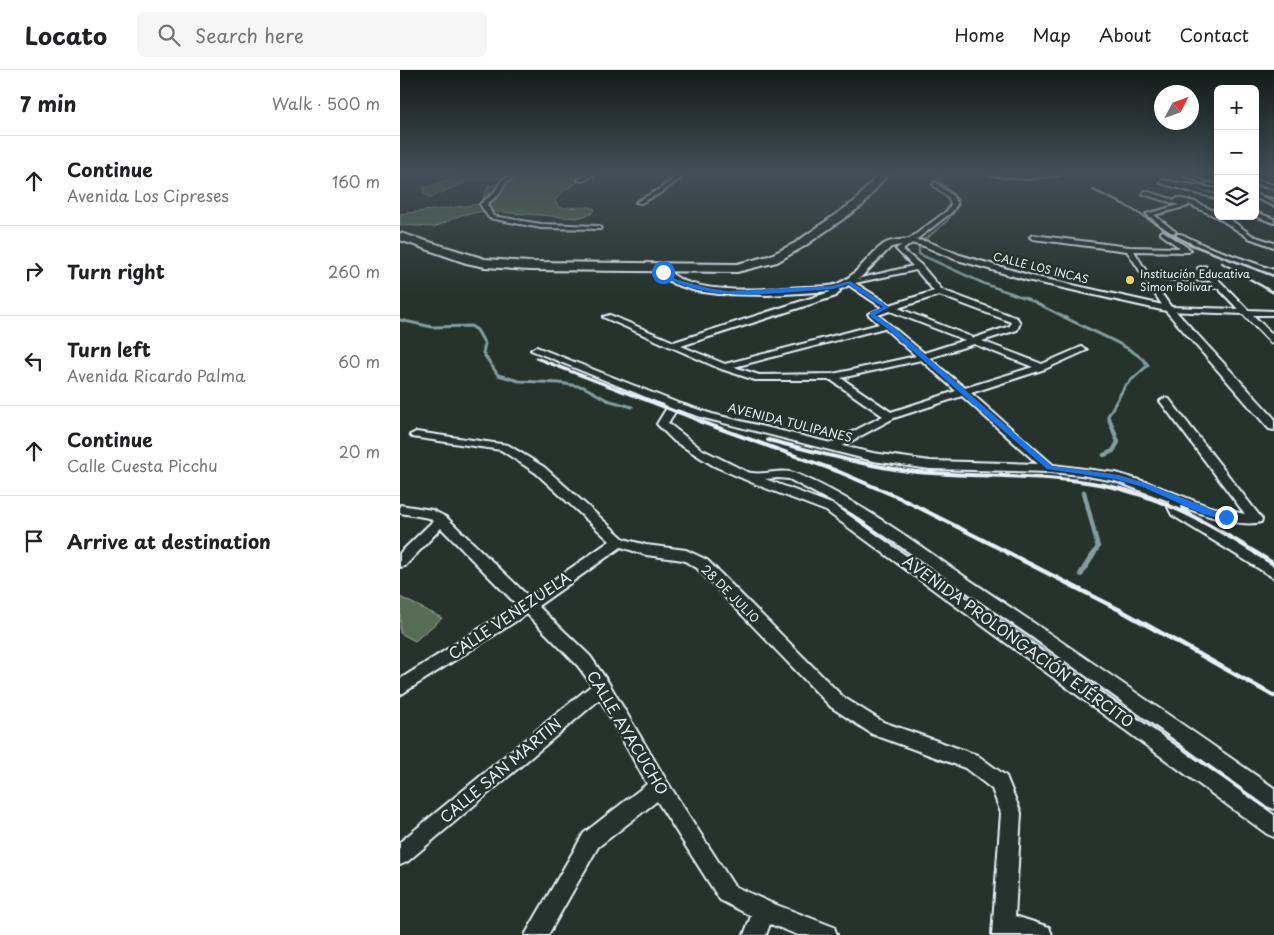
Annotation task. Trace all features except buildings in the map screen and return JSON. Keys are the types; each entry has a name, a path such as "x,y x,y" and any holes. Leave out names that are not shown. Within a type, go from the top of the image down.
{"highway":[{"path":"400,236 465,258 485,262 529,266 737,268 754,266 773,259 799,245 846,212"}],"street":[{"path":"489,212 491,217 542,226 598,228"},
{"path":"607,317 724,367 758,378 833,377 922,357 1014,328 1016,323 1014,320 939,292 918,267 899,249 948,212"},
{"path":"1155,212 1148,214 1174,232 1204,247 1274,273"},
{"path":"1259,215 1274,221"},
{"path":"1225,220 1251,237 1274,245"},
{"path":"1033,237 1130,250 1188,250 1163,233 1174,232"},
{"path":"848,282 858,275 888,245 910,241"},
{"name":"CALLE LOS INCAS","path":"910,241 926,244 957,257 1030,278 1169,309"},
{"path":"1130,250 1150,283 1169,309 1274,426"},
{"path":"662,267 663,272 674,280 708,290 728,292 833,288 848,282 918,267"},
{"path":"1202,268 1274,341"},
{"path":"848,282 887,307 1042,367"},
{"path":"1150,283 1220,286"},
{"path":"674,345 833,294 836,291 833,288"},
{"path":"939,292 887,307 872,314 1050,468"},
{"path":"1169,309 1274,313"},
{"path":"724,367 885,325"},
{"name":"AVENIDA TULIPANES","path":"536,350 674,405 708,416 873,457 930,465 1050,468 1116,477 1146,486 1206,512 1226,517 1256,519 1165,401"},
{"path":"832,447 890,416 1042,367 1082,350"},
{"path":"833,377 890,416"},
{"name":"AVENIDA PROLONGACIÓN EJÉRCITO","path":"674,405 662,424 669,431 713,459 751,478 830,508 1274,827"},
{"name":"28 DE JULIO","path":"416,434 504,447 540,470 619,542 646,550 686,555 702,564 837,702 878,728 971,761 999,784 1011,813 1004,929"},
{"name":"AVENIDA PROLONGACIÓN EJÉRCITO","path":"751,478 778,474 792,476 856,510 1274,799"},
{"path":"1176,499 1174,507 1176,512 1274,573"},
{"name":"CALLE AYACUCHO","path":"400,509 432,514 441,520 584,661 602,688 658,787 727,894 764,911 826,935"},
{"path":"400,562 441,520"},
{"name":"CALLE VENEZUELA","path":"400,688 527,606 619,542"},
{"name":"CALLE SAN MARTIN","path":"400,854 602,688"},
{"path":"536,935 591,840 658,787"},
{"path":"755,935 764,911"},
{"path":"1004,929 1040,935"}],"green space":[{"path":"477,212 461,215 435,227 400,225 400,214"},
{"path":"503,212 592,212 577,218"},
{"path":"400,597 442,618 415,641 400,633"}],"waterway":[{"path":"928,237 947,221 953,212"},
{"path":"925,239 929,236"},
{"path":"919,245 919,254 985,284 1028,299 1064,317"},
{"path":"1064,317 1132,351 1148,365 1125,386 1108,416 1110,422"},
{"path":"400,320 432,327 471,326 477,330 485,344 483,353 498,375 519,381 559,383 584,387 607,400 632,407"},
{"path":"1104,455 1113,451 1118,442 1110,421"},
{"path":"1084,492 1098,547 1093,554"},
{"path":"1081,574 1094,553"},
{"path":"924,562 982,609 1030,640 1144,722"},
{"path":"1142,721 1219,776"}],"railway":[{"path":"1137,212 1177,237"},
{"path":"1175,236 1189,244 1274,276"},
{"path":"1222,263 1274,293"},
{"path":"536,358 703,422"},
{"path":"699,421 837,471 900,498 1011,554"},
{"path":"768,440 855,461 908,471 1031,477 1104,485 1145,496 1184,512 1258,554"},
{"path":"1008,553 1120,610 1274,696"},
{"path":"1256,553 1274,564"}],"place":[{"name":"Institución Educativa Simon Bolivar","path":"1130,280"}],"route":[{"path":"663,272 674,280 708,290 728,292 833,288 848,282 887,307 875,312 872,314 873,316 890,328 963,394 1050,468 1116,477 1146,486 1206,512 1226,517"}]}
